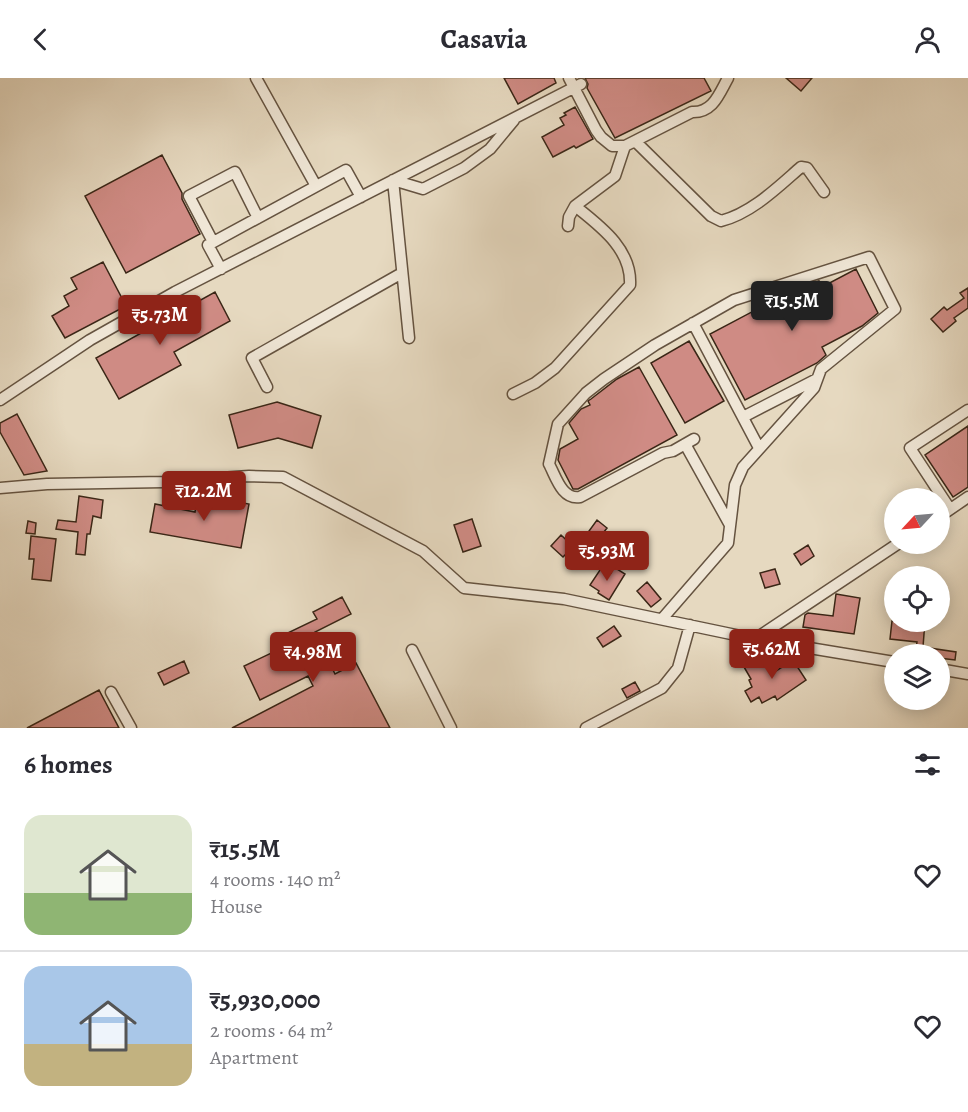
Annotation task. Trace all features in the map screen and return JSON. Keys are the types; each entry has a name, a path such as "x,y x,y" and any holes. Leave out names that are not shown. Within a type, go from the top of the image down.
{"street":[{"path":"256,78 316,186"},
{"path":"0,400 90,340 220,269 518,115 575,83 601,137 612,146 630,144 692,112 700,112 714,104 728,78"},
{"path":"393,180 423,189 464,168 490,149 518,115"},
{"path":"630,144 711,216 721,221 733,218 767,196 801,167 807,168 824,192"},
{"path":"568,226 569,217 575,206 615,176 630,144"},
{"path":"220,269 208,245 346,170 361,197"},
{"path":"213,242 189,196 235,172 258,218"},
{"path":"393,180 409,338"},
{"path":"513,394 535,383 555,368 630,285 631,271 620,251 605,230 575,206"},
{"path":"662,619 728,543 735,485 743,467 814,388 822,369 895,309 869,257 734,300 655,345 604,379 586,393 558,424 549,464 565,494 573,498 580,497 663,453 673,451 689,442 730,525"},
{"path":"267,387 252,358 402,273"},
{"path":"693,323 759,448"},
{"path":"743,417 817,379"},
{"path":"936,488 910,448 968,410"},
{"path":"0,488 46,484 164,482 249,476 283,477 423,551 465,588 564,600 755,639 884,660"},
{"path":"950,509 968,498"},
{"path":"755,639 884,553"},
{"path":"586,728 662,688 678,668 690,625"},
{"path":"412,650 451,728"},
{"path":"950,671 968,674"},
{"path":"111,692 130,728"}],"building":[{"path":"504,78 554,78 556,83 518,104"},
{"path":"585,78 704,78 711,91 615,138 587,88"},
{"path":"786,78 812,78 801,91"},
{"path":"575,107 593,139 553,157 542,137 564,125 560,118"},
{"path":"162,155 200,234 126,273 85,196"},
{"path":"103,262 126,306 65,338 52,316 69,306 64,296 77,289 71,278"},
{"path":"856,269 878,313 862,326 822,347 826,355 817,363 745,400 710,334 801,286 819,281 822,287"},
{"path":"968,288 968,308 954,318 956,321 943,332 931,319 944,307 947,310 964,298 960,293"},
{"path":"215,292 230,321 174,352 181,365 119,399 96,358"},
{"path":"689,341 724,401 685,423 651,363"},
{"path":"639,367 677,435 578,489 573,489 558,460 560,449 578,439 569,423 581,409 590,405 588,401 617,379"},
{"path":"277,402 321,416 312,448 278,438 238,448 229,415"},
{"path":"17,414 47,471 24,475 0,432 0,423"},
{"path":"968,426 968,487 953,497 950,488 947,488 925,455"},
{"path":"198,495 249,504 241,548 150,532 155,504 195,512"},
{"path":"79,496 103,500 101,518 93,516 90,534 87,534 85,555 76,554 78,532 56,529 58,520 76,522"},
{"path":"472,519 481,546 463,552 454,525"},
{"path":"597,520 607,528 592,547 602,554 596,563 588,557 583,565 566,554 563,557 551,546 561,535 576,549"},
{"path":"28,521 36,523 35,534 26,533"},
{"path":"31,536 56,539 51,581 32,579 34,559 29,559"},
{"path":"808,545 814,556 801,565 794,554"},
{"path":"602,567 611,573 614,567 625,574 609,600 590,585"},
{"path":"775,569 780,584 765,588 760,573"},
{"path":"647,582 661,599 651,607 637,591"},
{"path":"836,594 860,598 854,634 803,627 805,615 808,613 833,616"},
{"path":"342,597 351,614 315,632 335,674 356,663 390,728 232,728 313,686 308,676 260,700 244,666 278,650 273,640 317,619 313,612"},
{"path":"614,626 621,636 603,647 597,638"},
{"path":"891,632 924,632 923,644 890,639"},
{"path":"950,651 956,652 955,660 950,659"},
{"path":"763,656 770,668 773,666 776,671 793,660 806,680 777,700 775,696 762,703 759,697 751,702 745,691 752,687 749,680 751,679 744,667"},
{"path":"184,661 189,673 164,685 158,673"},
{"path":"635,682 640,691 627,698 622,689"},
{"path":"99,690 119,728 27,728"}]}
